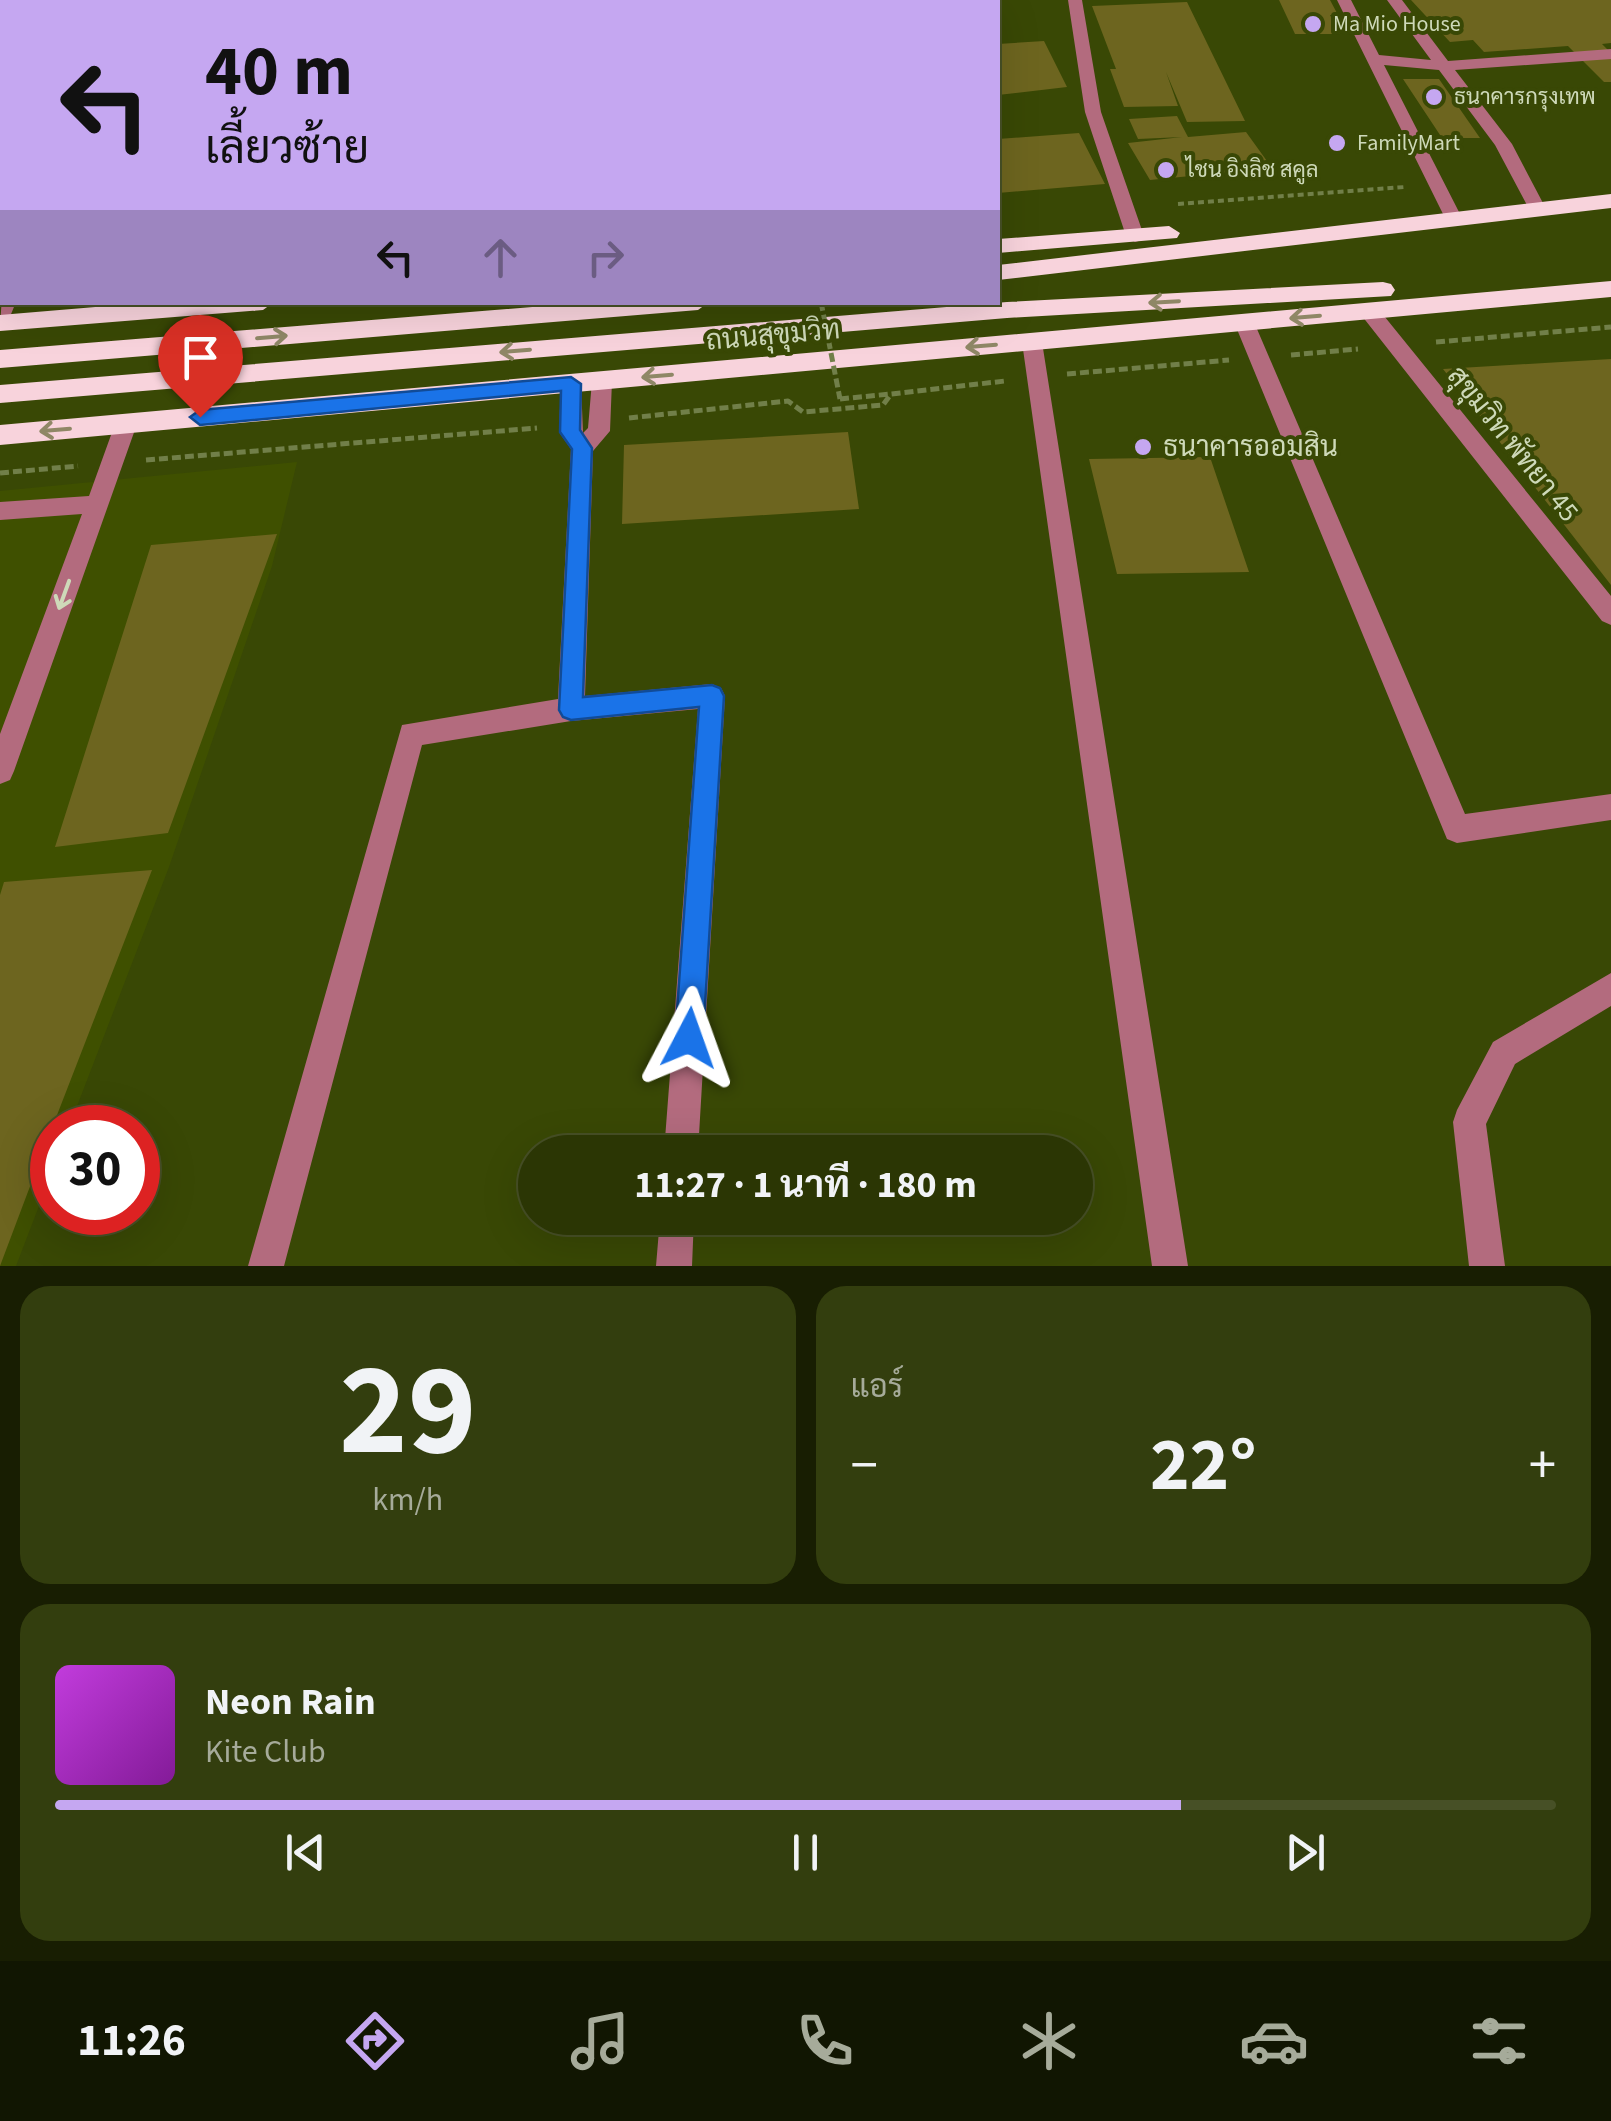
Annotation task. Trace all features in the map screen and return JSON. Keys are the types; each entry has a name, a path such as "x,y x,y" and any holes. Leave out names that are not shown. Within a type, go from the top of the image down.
{"highway":[{"path":"1000,246 1611,200"},
{"path":"1000,273 1611,200"},
{"name":"ถนนสุขุมวิท","path":"0,436 1609,290"},
{"name":"ถนนสุขุมวิท","path":"0,394 1007,310 1609,290"},
{"path":"0,321 229,305"},
{"name":"ถนนสุขุมวิท","path":"0,359 661,305"}],"street":[{"path":"1075,0 1093,112 1135,236"},
{"path":"1344,0 1450,212"},
{"path":"1394,0 1504,144 1535,205"},
{"path":"1374,59 1446,66 1611,54"},
{"name":"สุขุมวิท พัทยา 45","path":"1369,311 1611,614"},
{"path":"1244,322 1457,829 1611,807"},
{"path":"1032,342 1170,1266"},
{"path":"582,448 599,431 602,381"},
{"path":"571,384 570,432 582,448 571,710"},
{"path":"0,771 126,424"},
{"path":"0,511 97,504"},
{"path":"266,1266 411,734 571,710 712,696 682,1135"},
{"path":"1488,1266 1469,1122 1504,1053 1611,988"},
{"path":"674,1266 676,1235"}],"path":[{"path":"1125,208 1436,184"},
{"path":"822,305 840,399 1611,327"},
{"path":"600,421 788,402 803,412 884,406 891,394"},
{"path":"0,473 570,424"}],"shaded area":[{"path":"297,462 272,566 169,867 77,1105 30,1105 30,1229 16,1266 0,1266 0,491"}],"building":[{"name":"Ma Mio House","path":"1279,0 1330,0 1338,15 1330,15 1340,34 1295,34"},
{"path":"1411,0 1611,0 1611,43 1602,44 1611,53 1611,82 1604,82 1568,46 1484,52 1473,40 1450,42"},
{"path":"1187,2 1245,121 1187,122 1166,72 1178,106 1124,107 1110,69 1116,69 1092,6"},
{"path":"1044,41 1067,87 1000,95 1000,44"},
{"name":"ธนาคารกรุงเทพ","path":"1403,79 1439,79 1480,138 1442,138"},
{"path":"1177,116 1188,137 1246,132 1272,168 1150,180 1128,143 1182,137 1138,139 1129,119"},
{"path":"1079,133 1105,184 1000,193 1000,139"},
{"path":"1611,359 1611,585 1443,369"},
{"path":"848,432 859,509 622,524 624,445"},
{"path":"1210,457 1249,572 1117,574 1089,459"},
{"path":"277,534 168,833 55,847 151,545"},
{"path":"152,870 61,1105 30,1105 30,1186 0,1266 0,895 4,882"}],"place":[{"name":"Ma Mio House","path":"1313,24"},
{"name":"ธนาคารกรุงเทพ","path":"1434,97"},
{"name":"FamilyMart","path":"1337,143"},
{"name":"ไชน อิงลิช สคูล","path":"1166,170"},
{"name":"ธนาคารออมสิน","path":"1143,447"}],"route":[{"path":"200,417 571,384 570,432 582,448 571,710 712,696 689,1038"}]}
